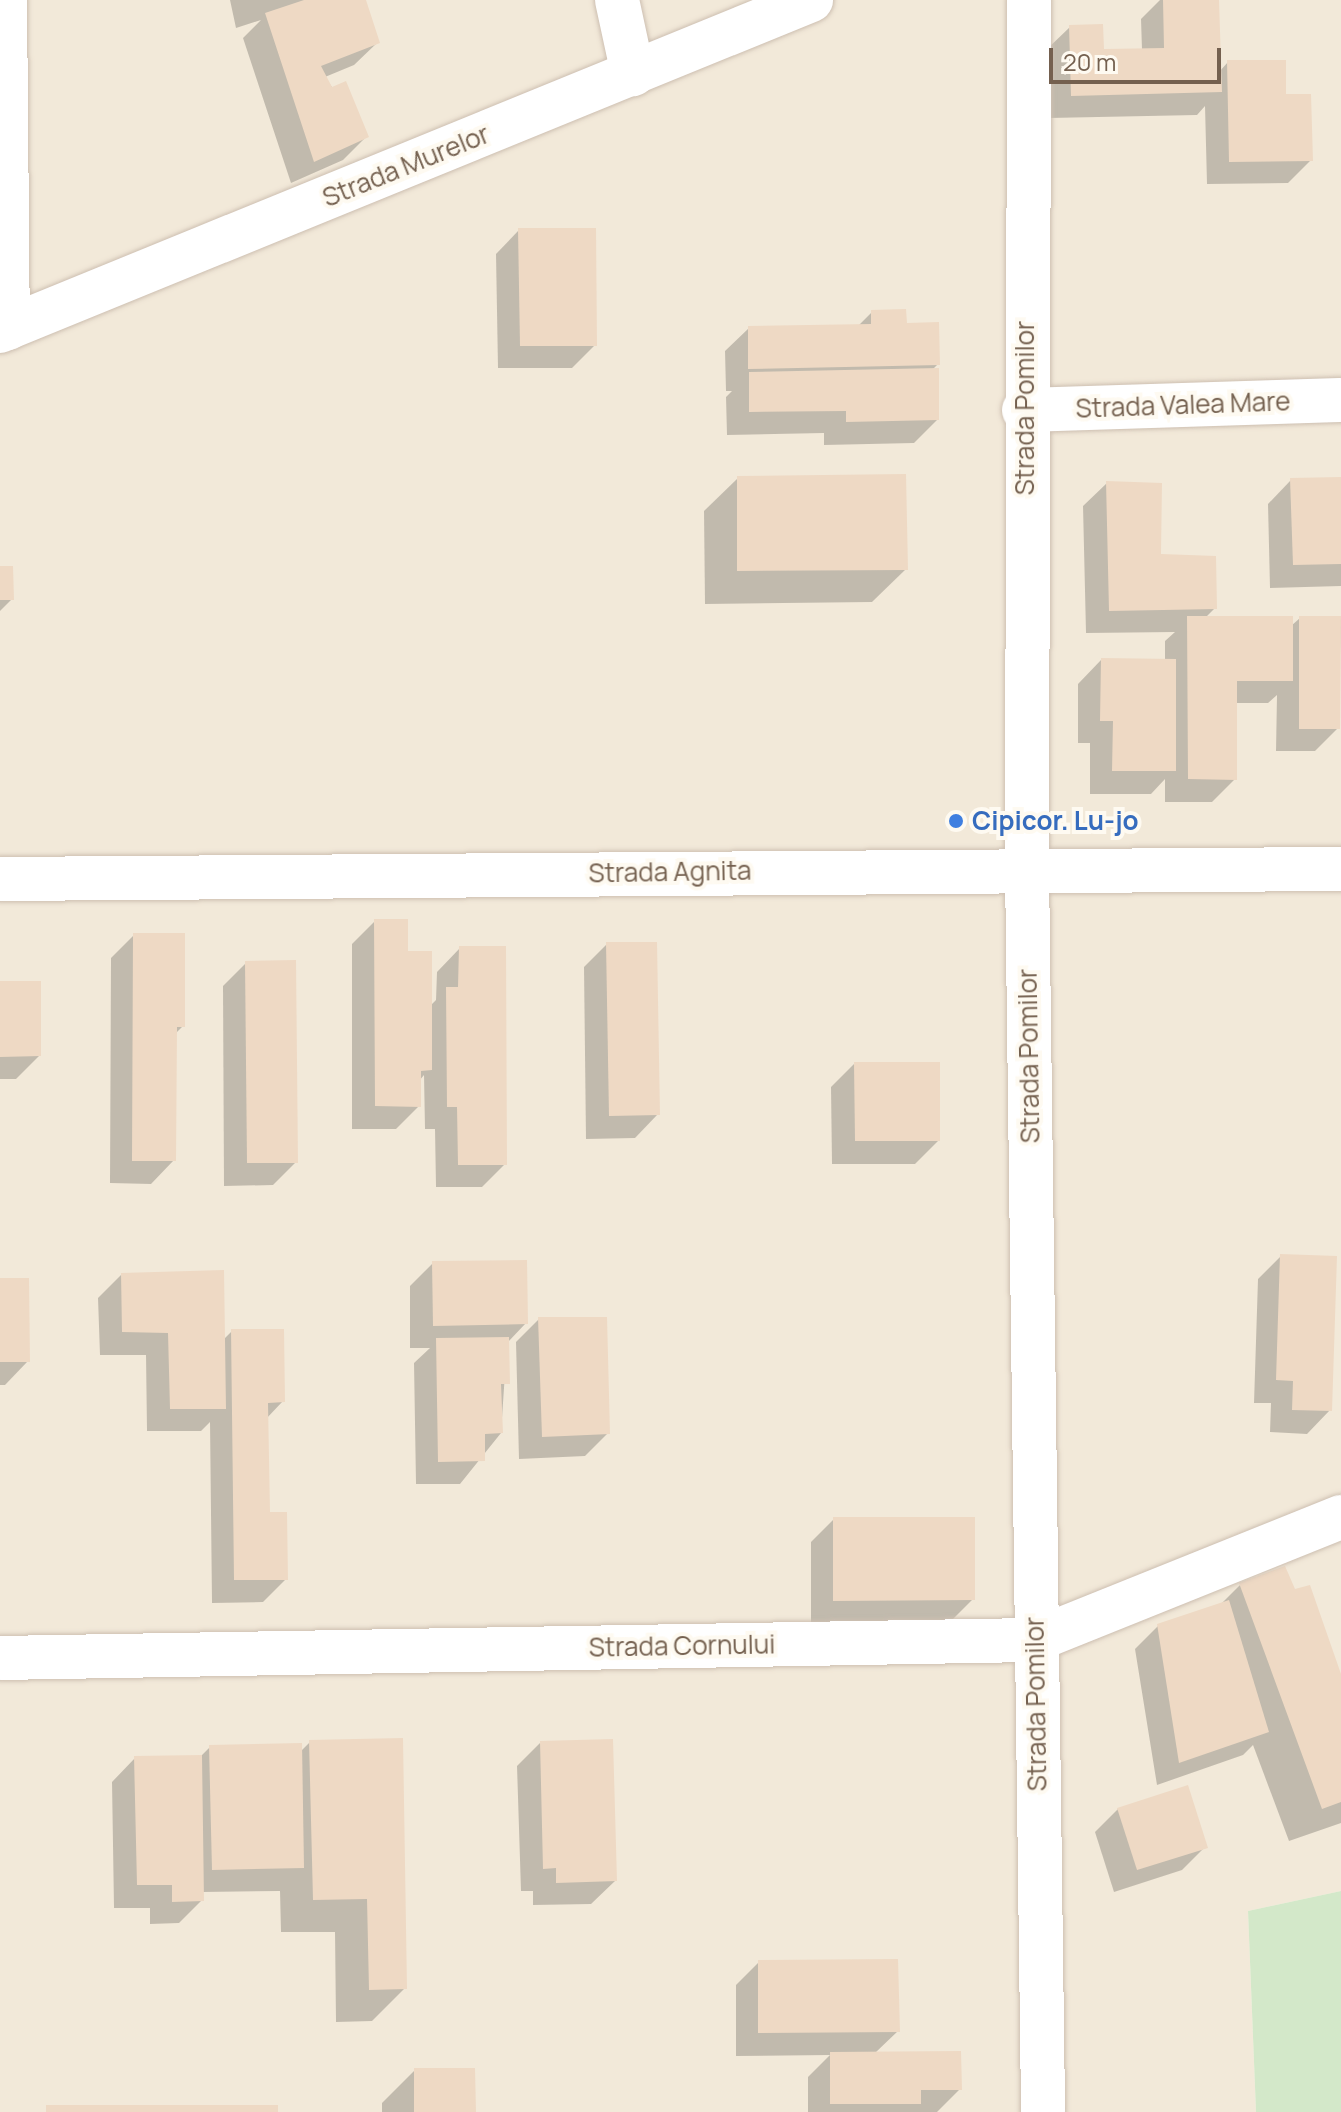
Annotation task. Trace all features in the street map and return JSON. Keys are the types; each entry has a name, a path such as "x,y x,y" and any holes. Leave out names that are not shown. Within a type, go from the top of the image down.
{"street":[{"path":"4,329 5,0"},
{"path":"617,0 633,74"},
{"name":"Strada Murelor","path":"4,329 811,0"},
{"name":"Strada Pomilor","path":"1029,0 1024,410 1027,868 1043,2112"},
{"name":"Strada Valea Mare","path":"1024,410 1341,400"},
{"name":"Strada Agnita","path":"0,879 1027,868 1341,869"},
{"name":"Strada Cornului","path":"0,1658 1035,1640 1341,1517"}],"shaded area":[{"path":"0,0 1341,0 1341,1891 1248,1911 1256,2112 0,2112"}],"green space":[{"path":"1341,1891 1341,2112 1256,2112 1248,1911"}],"building":[{"path":"304,0 366,0 380,43 321,66 332,87 346,81 369,137 314,162 265,13"},
{"path":"1163,0 1219,0 1222,92 1071,96 1069,25 1103,24 1104,49 1164,48"},
{"path":"1227,60 1286,60 1286,94 1311,94 1313,161 1229,162"},
{"path":"518,228 596,228 597,346 520,346"},
{"path":"906,309 907,323 939,322 940,365 748,369 748,326 871,324 871,310"},
{"path":"939,368 939,420 846,422 846,411 749,412 749,372"},
{"path":"906,474 908,570 737,571 737,476"},
{"path":"1341,477 1341,564 1293,565 1290,478"},
{"path":"1106,481 1162,483 1161,554 1216,556 1217,609 1109,611"},
{"path":"0,566 13,566 14,600 0,600"},
{"path":"1187,616 1293,616 1293,681 1237,681 1237,780 1188,779"},
{"path":"1299,616 1341,616 1340,729 1299,729"},
{"path":"1101,658 1176,659 1176,771 1112,771 1113,721 1100,721"},
{"path":"374,919 408,919 408,951 432,951 432,1070 421,1071 421,1107 375,1106"},
{"path":"133,933 185,933 185,1027 177,1027 176,1161 132,1161"},
{"path":"606,942 657,942 660,1115 609,1116"},
{"path":"459,946 506,946 507,1165 458,1165 457,1107 447,1107 446,987 458,987"},
{"path":"296,960 298,1163 247,1163 245,961"},
{"path":"0,981 41,981 41,1056 0,1057"},
{"path":"854,1062 940,1062 940,1141 855,1141"},
{"path":"1280,1254 1337,1256 1332,1411 1292,1410 1293,1381 1276,1380"},
{"path":"527,1260 528,1324 433,1326 432,1261"},
{"path":"224,1270 226,1409 170,1409 168,1333 122,1332 121,1273"},
{"path":"0,1278 29,1278 30,1362 0,1362"},
{"path":"538,1317 607,1317 610,1434 542,1437"},
{"path":"231,1329 284,1329 285,1402 268,1403 270,1512 287,1512 288,1580 234,1580"},
{"path":"509,1337 510,1384 501,1384 503,1433 485,1434 485,1461 438,1462 436,1338"},
{"path":"833,1517 975,1517 975,1600 833,1601"},
{"path":"1285,1566 1295,1589 1310,1585 1341,1674 1341,1802 1322,1809 1239,1583"},
{"path":"1229,1600 1269,1732 1179,1763 1157,1624"},
{"path":"403,1738 407,1989 369,1990 367,1899 313,1900 309,1740"},
{"path":"613,1739 617,1881 556,1883 556,1868 543,1869 540,1741"},
{"path":"302,1743 304,1868 212,1870 209,1745"},
{"path":"202,1755 204,1901 172,1902 172,1885 137,1885 134,1756"},
{"path":"1188,1785 1208,1848 1137,1870 1117,1808"},
{"path":"898,1959 900,2032 758,2033 758,1960"},
{"path":"961,2051 962,2090 921,2090 921,2104 830,2104 830,2052"},
{"path":"414,2068 475,2068 476,2112 414,2112"},
{"path":"46,2105 278,2105 278,2112 46,2112"}],"place":[{"name":"Cipicor. Lu-jo","path":"956,821"}]}
